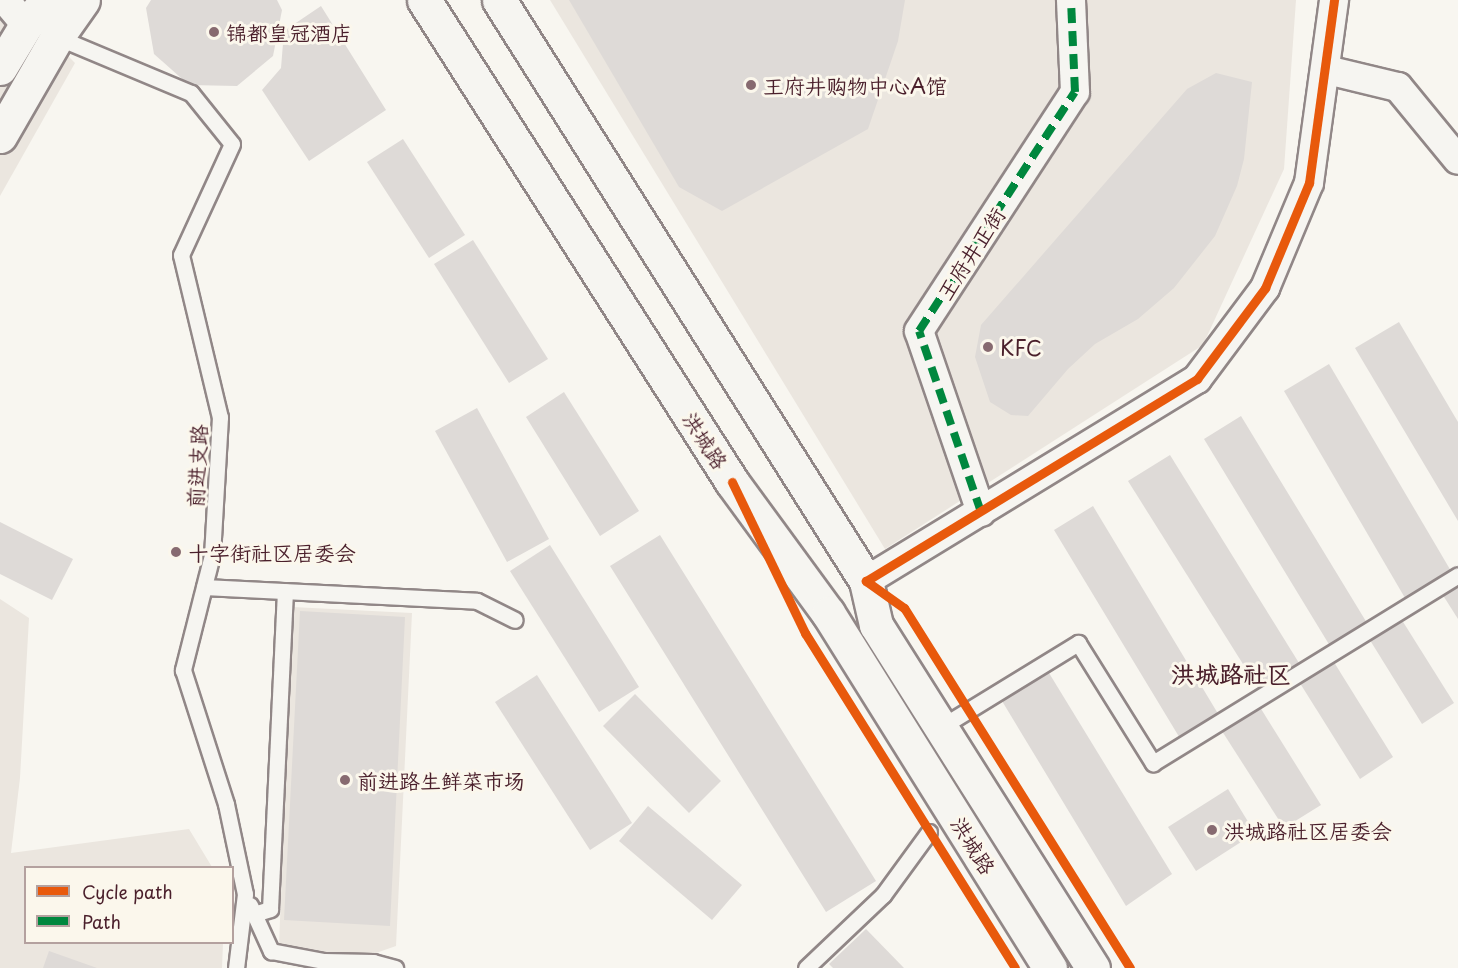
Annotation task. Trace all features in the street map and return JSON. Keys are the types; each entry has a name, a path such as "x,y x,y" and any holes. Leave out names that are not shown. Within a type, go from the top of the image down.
{"main road":[{"path":"0,68 26,25 47,0"},
{"path":"0,136 57,37 83,0"},
{"path":"399,0 488,101"},
{"name":"洪城路","path":"424,0 732,482 828,613 1050,968"},
{"name":"洪城路","path":"499,0 866,582 876,625 1093,968"}],"street":[{"path":"5,0 26,25"},
{"name":"王府井正街","path":"981,512 919,331 1075,92 1071,0"},
{"path":"866,582 1197,380 1265,288 1309,183 1328,70 1334,0"},
{"path":"1328,70 1398,87 1458,160"}],"lane":[{"name":"前进支路","path":"57,37 191,93 232,144 181,255 220,417 212,555 183,670 226,804 245,894 236,968"},
{"path":"941,728 1078,643 1153,763 1458,575"},
{"path":"204,587 477,601 515,620"},
{"path":"254,914 270,909 285,591"},
{"path":"806,968 883,895 929,832"},
{"path":"245,894 271,951 395,968"}],"shaded area":[{"path":"0,0 13,0 75,63 0,196"},
{"path":"550,0 1296,0 1284,169 1203,345 885,549"},
{"path":"0,599 29,618 20,778 11,853 189,829 211,866 24,866 24,944 223,944 222,968 0,968"},
{"name":"前进路生鲜菜市场","path":"292,607 412,613 396,946 373,954 345,956 279,946"}],"building":[{"name":"锦都皇冠酒店","path":"151,0 277,0 282,10 273,56 237,86 189,85 154,54 146,8"},
{"name":"王府井购物中心A馆","path":"569,0 905,0 898,41 868,129 722,211 679,187"},
{"path":"321,6 386,110 309,161 262,90 281,68 284,31"},
{"path":"1216,73 1252,82 1244,159 1237,186 1215,236 1174,288 1138,319 1095,344 1068,369 1028,416 1011,415 990,402 975,357 981,325 1187,89"},
{"path":"403,139 465,235 429,258 367,162"},
{"path":"473,240 548,359 509,383 434,264"},
{"path":"1399,322 1458,422 1458,521 1355,348"},
{"path":"1329,364 1451,571 1405,598 1284,391"},
{"path":"564,392 639,511 600,536 526,417"},
{"path":"477,408 549,539 507,562 435,431"},
{"path":"1241,416 1367,623 1330,646 1204,439"},
{"path":"1170,455 1299,663 1258,688 1128,481"},
{"path":"1093,506 1220,717 1181,740 1054,530"},
{"path":"0,522 73,559 52,600 0,574"},
{"path":"660,535 876,881 826,912 610,566"},
{"path":"550,545 639,687 599,712 510,571"},
{"path":"1458,578 1458,619 1439,589"},
{"name":"前进路生鲜菜市场","path":"300,611 405,617 390,926 284,920"},
{"path":"1400,617 1454,703 1422,724 1368,637"},
{"path":"1332,659 1393,757 1360,779 1298,680"},
{"path":"1049,673 1172,874 1126,906 1002,701"},
{"path":"537,675 632,823 590,850 495,702"},
{"path":"635,694 721,781 689,813 603,726"},
{"path":"1258,704 1321,805 1284,828 1220,728"},
{"name":"洪城路社区居委会","path":"1228,789 1255,833 1196,871 1168,827"},
{"path":"648,806 742,885 712,920 619,841"},
{"path":"866,929 904,968 833,968 829,964"},
{"path":"49,951 97,968 43,968"}],"marked path":[{"path":"981,512 919,331 1075,92 1071,0"}],"cycle path":[{"path":"1130,968 904,608 866,581 1197,379 1265,288 1309,183 1334,0"},
{"path":"732,482 805,633 1015,968"}],"place":[{"name":"锦都皇冠酒店","path":"214,32"},
{"name":"王府井购物中心A馆","path":"751,85"},
{"name":"KFC","path":"988,347"},
{"name":"十字街社区居委会","path":"176,552"},
{"name":"前进路生鲜菜市场","path":"345,780"},
{"name":"洪城路社区居委会","path":"1212,830"}],"district":[{"name":"洪城路社区","path":"1231,674"}]}
